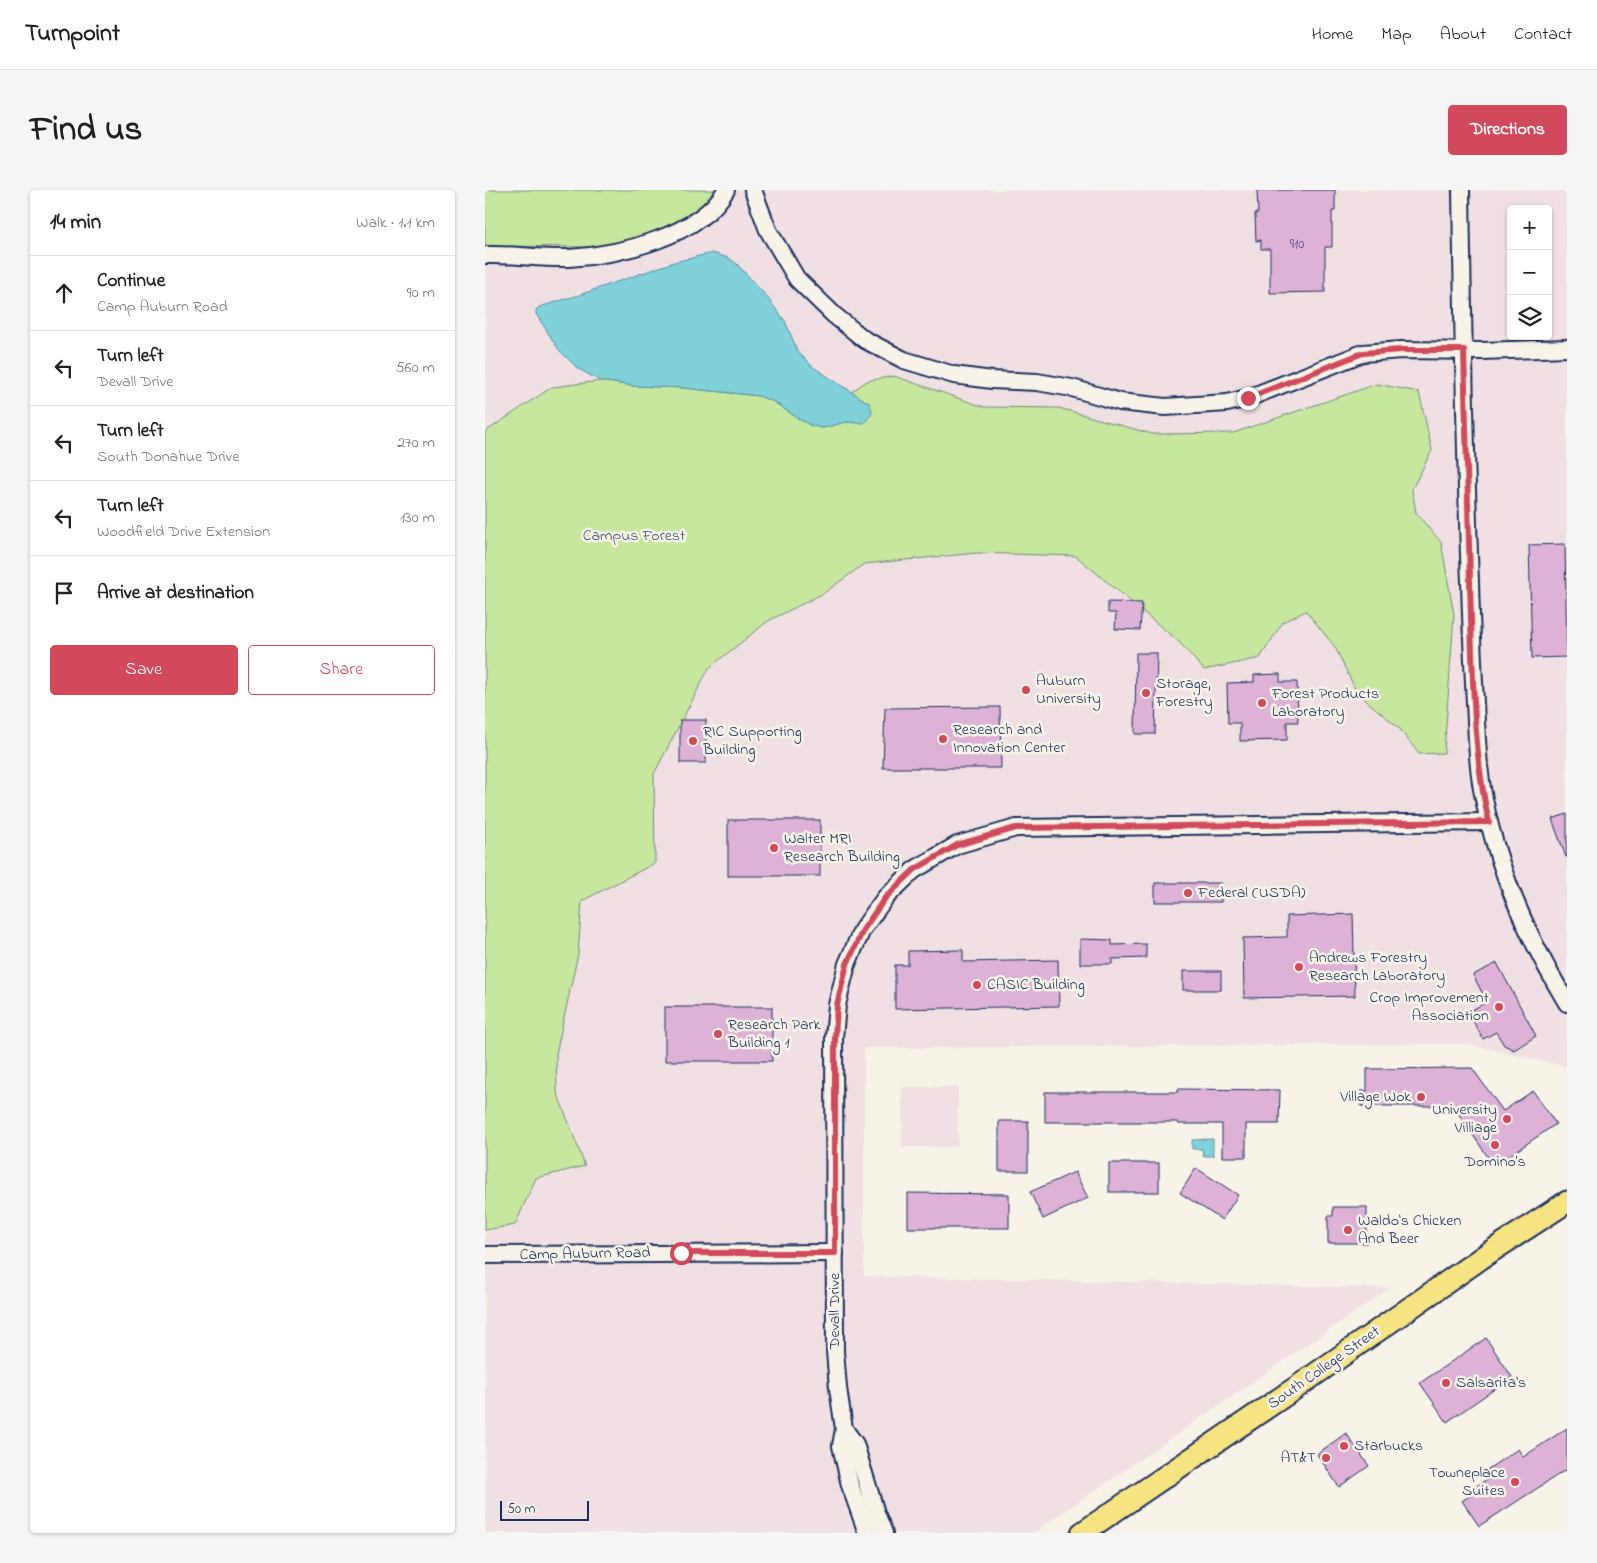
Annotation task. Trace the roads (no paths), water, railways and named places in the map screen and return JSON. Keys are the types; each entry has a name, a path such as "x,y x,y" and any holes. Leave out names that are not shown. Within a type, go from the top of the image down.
{"main road":[{"name":"South College Street","path":"1082,1533 1297,1387 1487,1254 1567,1202"}],"street":[{"path":"485,255 569,258 624,250 676,231 701,218 721,199 726,190"},
{"path":"753,190 768,230 797,279 834,315 865,340 904,360 954,375 991,380 1037,382 1072,388 1120,402 1165,407 1227,402 1248,398 1363,353 1401,350 1567,348"},
{"path":"1461,190 1467,501 1476,742 1483,798 1505,873 1526,925 1552,978 1567,1003"},
{"name":"Devall Drive","path":"845,1429 836,1360 835,1038 837,1005 847,964 869,918 885,898 914,870 957,845 1016,828 1489,822"},
{"name":"Camp Auburn Road","path":"485,1255 835,1253"},
{"path":"845,1429 841,1446 845,1466 867,1533"},
{"path":"845,1429 855,1444 884,1533"}],"water":[{"path":"712,253 729,258 737,264 766,296 785,321 798,352 813,367 869,403 872,410 871,415 864,423 846,422 823,428 812,426 774,402 759,396 684,388 634,386 600,381 577,368 559,350 536,314 536,310 539,307 674,262"},
{"path":"1213,1139 1213,1156 1203,1156 1202,1149 1192,1149 1192,1140"}],"place":[{"name":"Auburn University","path":"1026,690"},
{"name":"Storage, Forestry","path":"1146,693"},
{"name":"Forest Products Laboratory","path":"1262,703"},
{"name":"Research and Innovation Center","path":"943,739"},
{"name":"RIC Supporting Building","path":"693,741"},
{"name":"Walter MRI Research Building","path":"774,848"},
{"name":"Federal (USDA)","path":"1188,893"},
{"name":"Andrews Forestry Research Laboratory","path":"1299,967"},
{"name":"CASIC Building","path":"977,985"},
{"name":"Crop Improvement Association","path":"1499,1007"},
{"name":"Research Park Building 1","path":"718,1034"},
{"name":"Village Wok","path":"1421,1097"},
{"name":"University Villiage","path":"1507,1119"},
{"name":"Domino's","path":"1495,1145"},
{"name":"Waldo's Chicken And Beer","path":"1348,1230"},
{"name":"Salsarita's","path":"1446,1383"},
{"name":"Starbucks","path":"1344,1446"},
{"name":"AT&T","path":"1326,1458"},
{"name":"Towneplace Suites","path":"1515,1482"}],"park label":[{"name":"Campus Forest","path":"634,536"}]}
